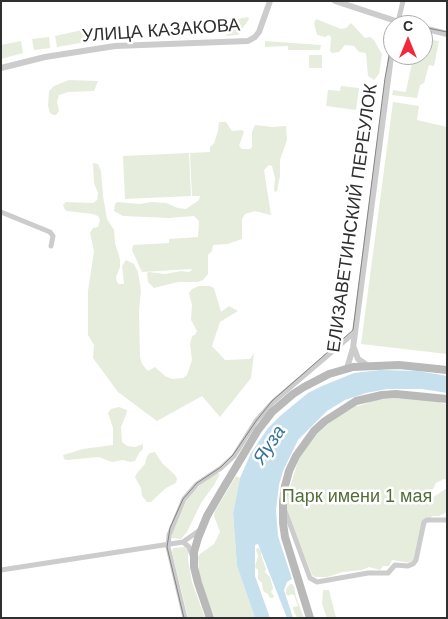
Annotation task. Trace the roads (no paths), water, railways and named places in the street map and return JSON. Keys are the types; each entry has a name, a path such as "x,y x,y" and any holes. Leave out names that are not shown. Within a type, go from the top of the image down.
{"main road":[{"path":"210,618 196,574 194,560 200,530 253,438 272,412 304,387 329,374 347,368 367,365 399,365 447,370"},
{"path":"310,618 289,535 283,523 282,502 289,471 296,456 314,431 339,410 356,401 382,395 412,394 447,399"}],"street":[{"name":"УЛИЦА КАЗАКОВА","path":"1,68 31,60 116,46 248,42 259,32 270,1"},
{"path":"335,1 383,18"},
{"path":"399,15 403,1"},
{"path":"433,30 447,34"},
{"name":"ЕЛИЗАВЕТИНСКИЙ ПЕРЕУЛОК","path":"347,368 353,342 390,65"},
{"path":"1,212 50,232 53,236 50,246"},
{"path":"185,618 168,543 169,535 181,505 192,489 234,456 256,421 272,402 354,333"},
{"path":"353,342 358,360 367,365"},
{"path":"289,535 310,578 317,582 368,573 388,573 395,565 408,566 413,564 416,560 424,522 427,520 447,520"},
{"path":"1,570 183,542 200,530"},
{"path":"183,542 190,550 194,560"}],"water":[{"name":"Яуза","path":"380,370 418,371 447,376 447,393 422,389 387,389 366,393 345,400 327,411 298,440 283,471 276,510 278,536 292,579 287,582 284,590 293,618 287,618 258,544 255,545 255,576 270,618 255,618 237,566 233,513 240,478 251,453 268,428 308,393 354,373"}],"tram line":[{"path":"433,29 447,32"},
{"path":"184,618 167,547 170,528 183,499 197,483 221,467 233,455 272,401 353,330 387,65"}],"park label":[{"name":"Парк имени 1 мая","path":"357,497"}]}
